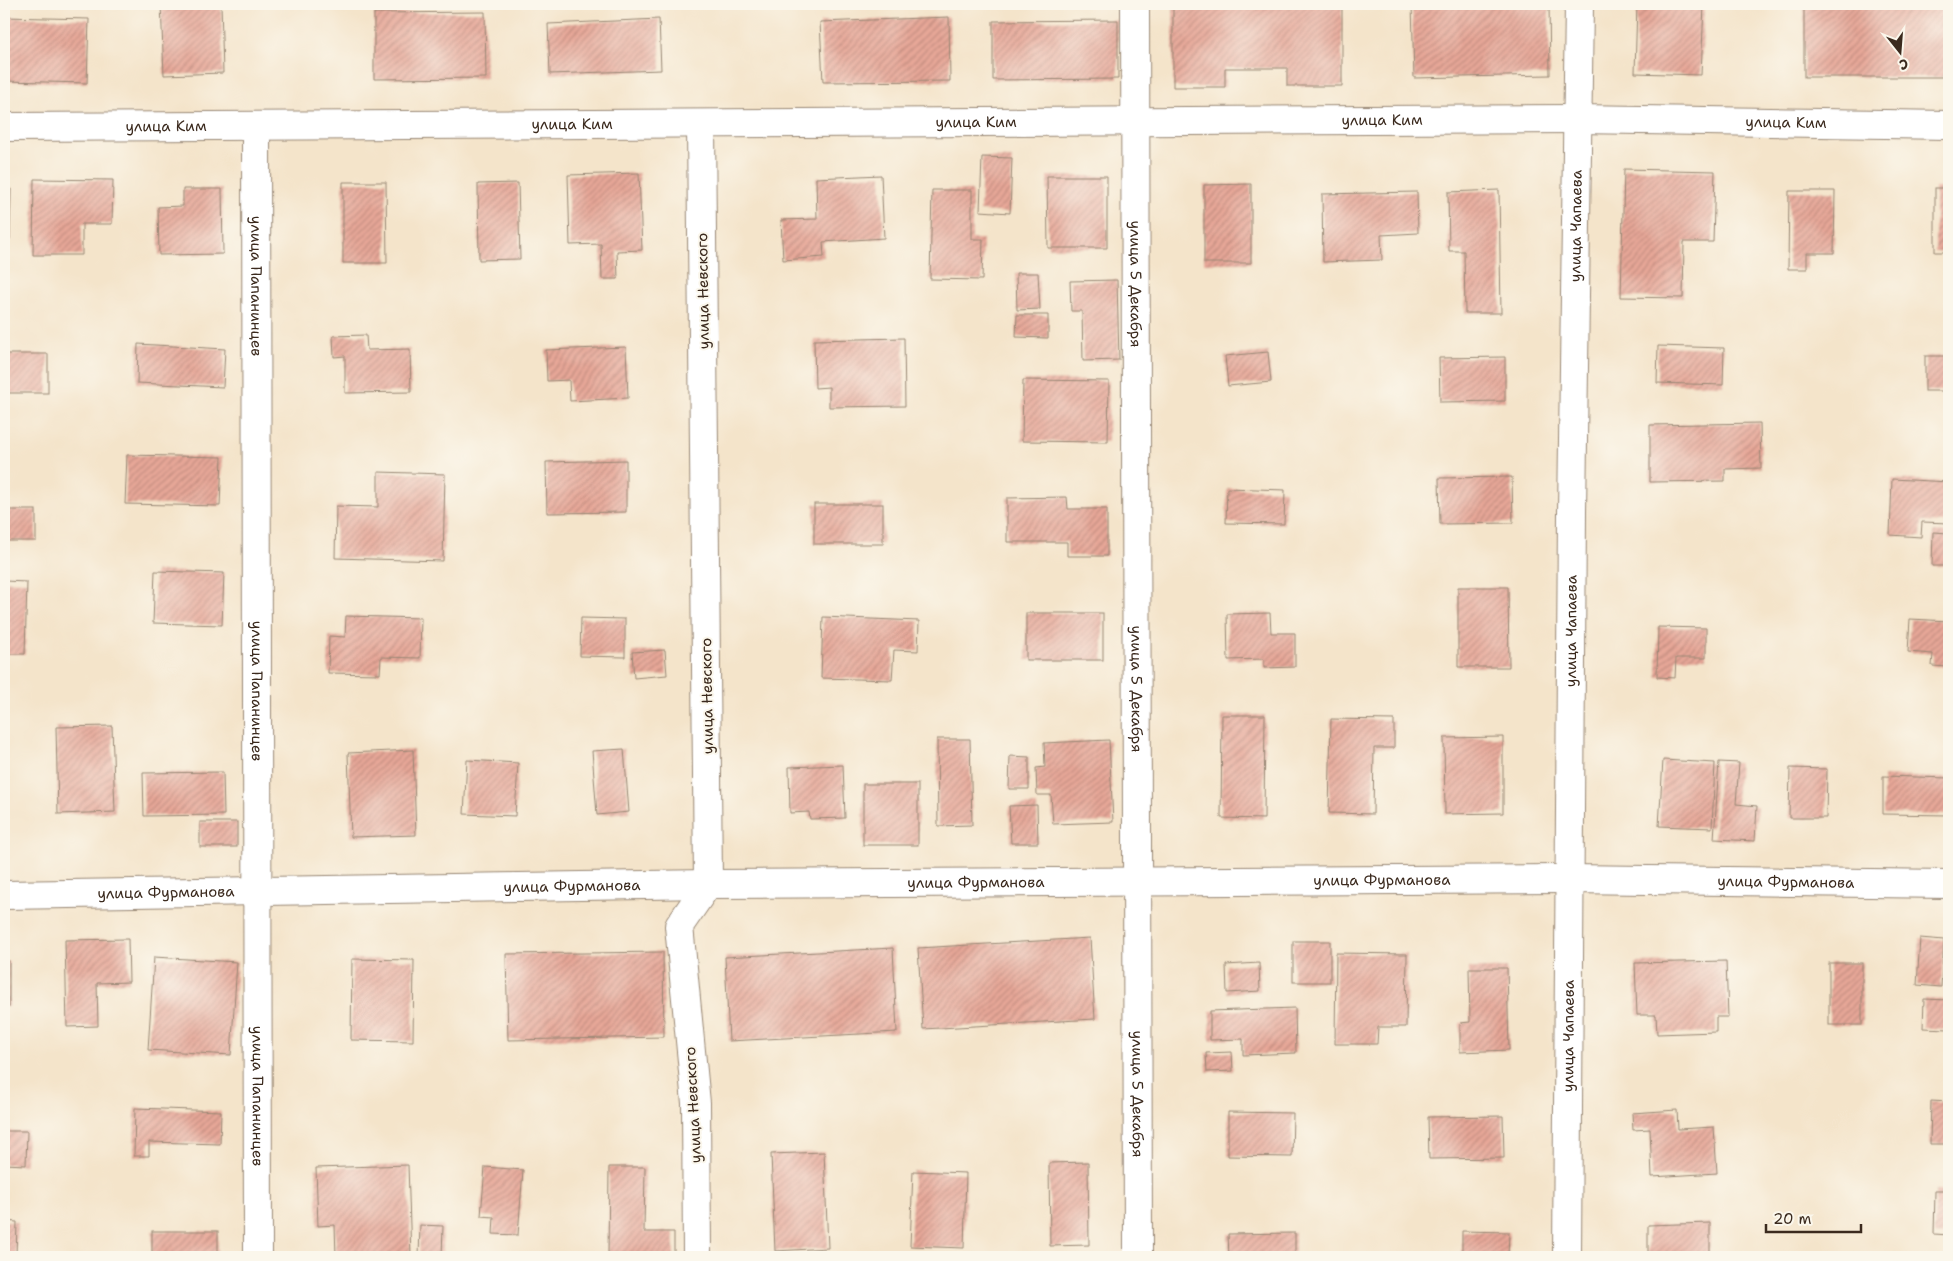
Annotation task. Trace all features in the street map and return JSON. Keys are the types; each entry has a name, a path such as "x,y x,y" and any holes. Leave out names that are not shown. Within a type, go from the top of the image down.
{"street":[{"name":"улица 5 Декабря","path":"1135,4 1138,1257"},
{"name":"улица Чапаева","path":"1567,1257 1569,879 1579,4"},
{"name":"улица Ким","path":"4,127 1577,120 1949,125"},
{"name":"улица Невского","path":"697,1257 696,1103 679,926 708,884 701,124"},
{"name":"улица Папанинцев","path":"256,126 258,1257"},
{"name":"улица Фурманова","path":"4,896 708,884 1569,879 1949,884"}],"building":[{"path":"161,4 221,4 223,73 164,75"},
{"path":"1173,4 1342,4 1342,86 1287,86 1287,68 1225,68 1225,87 1173,87"},
{"path":"1412,4 1549,4 1550,75 1414,78"},
{"path":"1637,4 1704,4 1701,75 1635,73"},
{"path":"1804,4 1949,4 1949,77 1804,77"},
{"path":"485,12 486,78 374,79 374,13"},
{"path":"4,17 89,19 87,83 4,81"},
{"path":"949,17 950,81 823,82 820,22"},
{"path":"659,19 661,70 550,74 548,24"},
{"path":"1118,20 1118,79 993,80 993,21"},
{"path":"982,157 1012,158 1010,213 980,211"},
{"path":"1624,169 1715,171 1713,242 1684,242 1683,298 1621,297"},
{"path":"639,173 642,250 617,251 618,279 602,279 601,244 570,245 568,175"},
{"path":"881,175 884,238 823,242 824,257 783,260 781,220 817,219 816,178"},
{"path":"1047,176 1107,176 1107,248 1048,248"},
{"path":"34,179 113,180 112,224 82,224 82,255 33,255"},
{"path":"343,182 386,182 387,263 343,263"},
{"path":"518,183 520,259 479,260 478,184"},
{"path":"1251,184 1251,263 1204,263 1204,185"},
{"path":"1935,188 1949,188 1949,252 1935,252"},
{"path":"4,189 11,189 10,239 4,239"},
{"path":"183,189 222,189 223,254 159,255 158,207 183,206"},
{"path":"932,190 972,190 972,239 983,239 982,280 930,279"},
{"path":"1499,190 1501,313 1465,313 1464,251 1449,251 1448,192"},
{"path":"1789,191 1835,191 1834,253 1807,253 1807,269 1788,269"},
{"path":"1417,192 1418,233 1381,235 1382,260 1323,262 1322,194"},
{"path":"1016,273 1038,273 1040,309 1017,310"},
{"path":"1117,280 1119,360 1083,361 1082,311 1071,311 1070,281"},
{"path":"1017,315 1048,315 1048,338 1016,337"},
{"path":"366,335 367,350 410,349 411,392 345,393 345,356 334,357 333,336"},
{"path":"904,338 905,406 829,407 829,387 815,388 814,340"},
{"path":"138,344 225,349 223,387 137,383"},
{"path":"1658,346 1724,348 1723,385 1657,383"},
{"path":"626,347 628,398 570,401 569,380 547,381 546,350"},
{"path":"1268,352 1271,382 1228,386 1225,356"},
{"path":"4,354 48,354 48,393 4,393"},
{"path":"1925,356 1949,356 1949,391 1925,391"},
{"path":"1505,357 1505,401 1440,402 1439,358"},
{"path":"1023,380 1109,381 1108,442 1022,441"},
{"path":"1760,423 1761,468 1725,469 1725,481 1650,482 1650,425"},
{"path":"127,455 222,457 220,506 125,504"},
{"path":"626,460 626,512 547,513 546,462"},
{"path":"378,472 445,474 443,561 335,558 336,506 378,507"},
{"path":"1512,477 1513,523 1440,524 1439,478"},
{"path":"1892,479 1949,482 1949,523 1922,522 1921,537 1890,535"},
{"path":"1227,488 1285,490 1284,524 1226,523"},
{"path":"1067,497 1068,509 1107,509 1107,556 1067,556 1067,542 1007,542 1007,498"},
{"path":"814,504 883,504 883,544 814,544"},
{"path":"4,510 36,510 36,541 4,541"},
{"path":"1933,532 1949,533 1949,566 1932,566"},
{"path":"155,571 224,573 222,625 153,623"},
{"path":"4,581 27,582 25,654 4,654"},
{"path":"1458,587 1508,587 1509,667 1458,667"},
{"path":"1026,613 1103,613 1103,660 1026,660"},
{"path":"1270,613 1271,633 1295,633 1295,667 1264,668 1264,659 1228,660 1227,614"},
{"path":"346,616 421,618 420,658 381,657 380,674 328,673 329,636 345,637"},
{"path":"823,617 919,621 918,651 894,650 892,680 821,678"},
{"path":"581,618 625,619 625,657 580,656"},
{"path":"1910,619 1949,621 1949,667 1932,666 1933,654 1908,652"},
{"path":"1658,627 1706,628 1706,658 1676,658 1675,678 1657,677"},
{"path":"665,650 667,675 634,678 632,652"},
{"path":"1222,715 1265,715 1264,819 1221,818"},
{"path":"1331,719 1394,720 1394,748 1374,748 1373,814 1329,813"},
{"path":"112,726 115,812 58,814 56,727"},
{"path":"1503,737 1503,813 1445,814 1444,738"},
{"path":"937,739 970,739 972,825 938,826"},
{"path":"1109,740 1113,822 1053,824 1051,795 1037,795 1036,768 1045,767 1044,743"},
{"path":"624,749 629,812 597,815 592,751"},
{"path":"413,750 416,835 351,837 348,753"},
{"path":"1010,756 1029,757 1029,789 1009,789"},
{"path":"467,760 518,763 515,816 464,814"},
{"path":"1663,760 1715,763 1712,828 1659,826"},
{"path":"1719,762 1739,763 1736,804 1757,806 1755,841 1714,839"},
{"path":"843,765 845,818 810,819 809,812 790,813 789,767"},
{"path":"1790,768 1827,769 1826,818 1789,818"},
{"path":"223,772 224,815 144,816 143,773"},
{"path":"1883,776 1949,778 1949,815 1883,814"},
{"path":"863,784 918,784 918,845 863,845"},
{"path":"1037,805 1038,843 1011,843 1009,806"},
{"path":"200,822 237,822 237,847 200,847"},
{"path":"1090,938 1095,1019 923,1029 918,948"},
{"path":"1920,938 1944,940 1941,987 1917,985"},
{"path":"128,939 129,982 97,983 98,1026 67,1027 65,940"},
{"path":"1293,941 1330,941 1330,982 1293,982"},
{"path":"893,948 897,1032 729,1041 725,957"},
{"path":"663,952 664,1037 508,1040 506,954"},
{"path":"1336,953 1407,954 1406,1027 1378,1027 1377,1044 1335,1044"},
{"path":"154,957 237,962 231,1055 148,1050"},
{"path":"352,959 414,960 413,1041 351,1040"},
{"path":"4,961 9,961 9,1007 4,1007"},
{"path":"1726,961 1728,1017 1716,1017 1716,1032 1657,1034 1656,1015 1637,1015 1635,963"},
{"path":"1259,963 1260,991 1227,993 1226,965"},
{"path":"1829,963 1862,963 1862,1025 1829,1025"},
{"path":"1469,968 1507,968 1509,1050 1460,1052 1460,1023 1470,1022"},
{"path":"1924,999 1949,1000 1949,1029 1923,1028"},
{"path":"1295,1008 1296,1053 1243,1055 1243,1039 1210,1040 1210,1011"},
{"path":"1232,1052 1233,1071 1207,1072 1206,1053"},
{"path":"1931,1101 1949,1102 1949,1144 1930,1144"},
{"path":"135,1108 221,1111 220,1144 149,1142 149,1156 134,1156"},
{"path":"1677,1110 1678,1129 1714,1127 1717,1173 1652,1177 1650,1129 1633,1130 1632,1113"},
{"path":"1228,1112 1293,1113 1292,1157 1228,1156"},
{"path":"1503,1116 1504,1158 1429,1159 1428,1117"},
{"path":"4,1131 27,1131 26,1165 4,1164"},
{"path":"824,1152 828,1248 775,1251 771,1154"},
{"path":"1088,1162 1089,1245 1050,1246 1049,1163"},
{"path":"408,1165 411,1257 336,1257 335,1225 318,1226 316,1168"},
{"path":"485,1167 523,1170 518,1235 493,1234 494,1217 481,1216"},
{"path":"609,1167 645,1167 644,1232 674,1232 674,1257 608,1257"},
{"path":"913,1171 966,1173 964,1248 910,1246"},
{"path":"1935,1191 1949,1191 1949,1235 1934,1234"},
{"path":"4,1221 17,1222 16,1257 4,1257"},
{"path":"1710,1223 1710,1257 1648,1257 1648,1225"},
{"path":"420,1225 443,1226 442,1257 419,1257"},
{"path":"152,1231 218,1231 218,1257 152,1257"},
{"path":"1462,1231 1509,1232 1508,1257 1462,1257"},
{"path":"1295,1233 1295,1257 1229,1257 1228,1234"}]}
